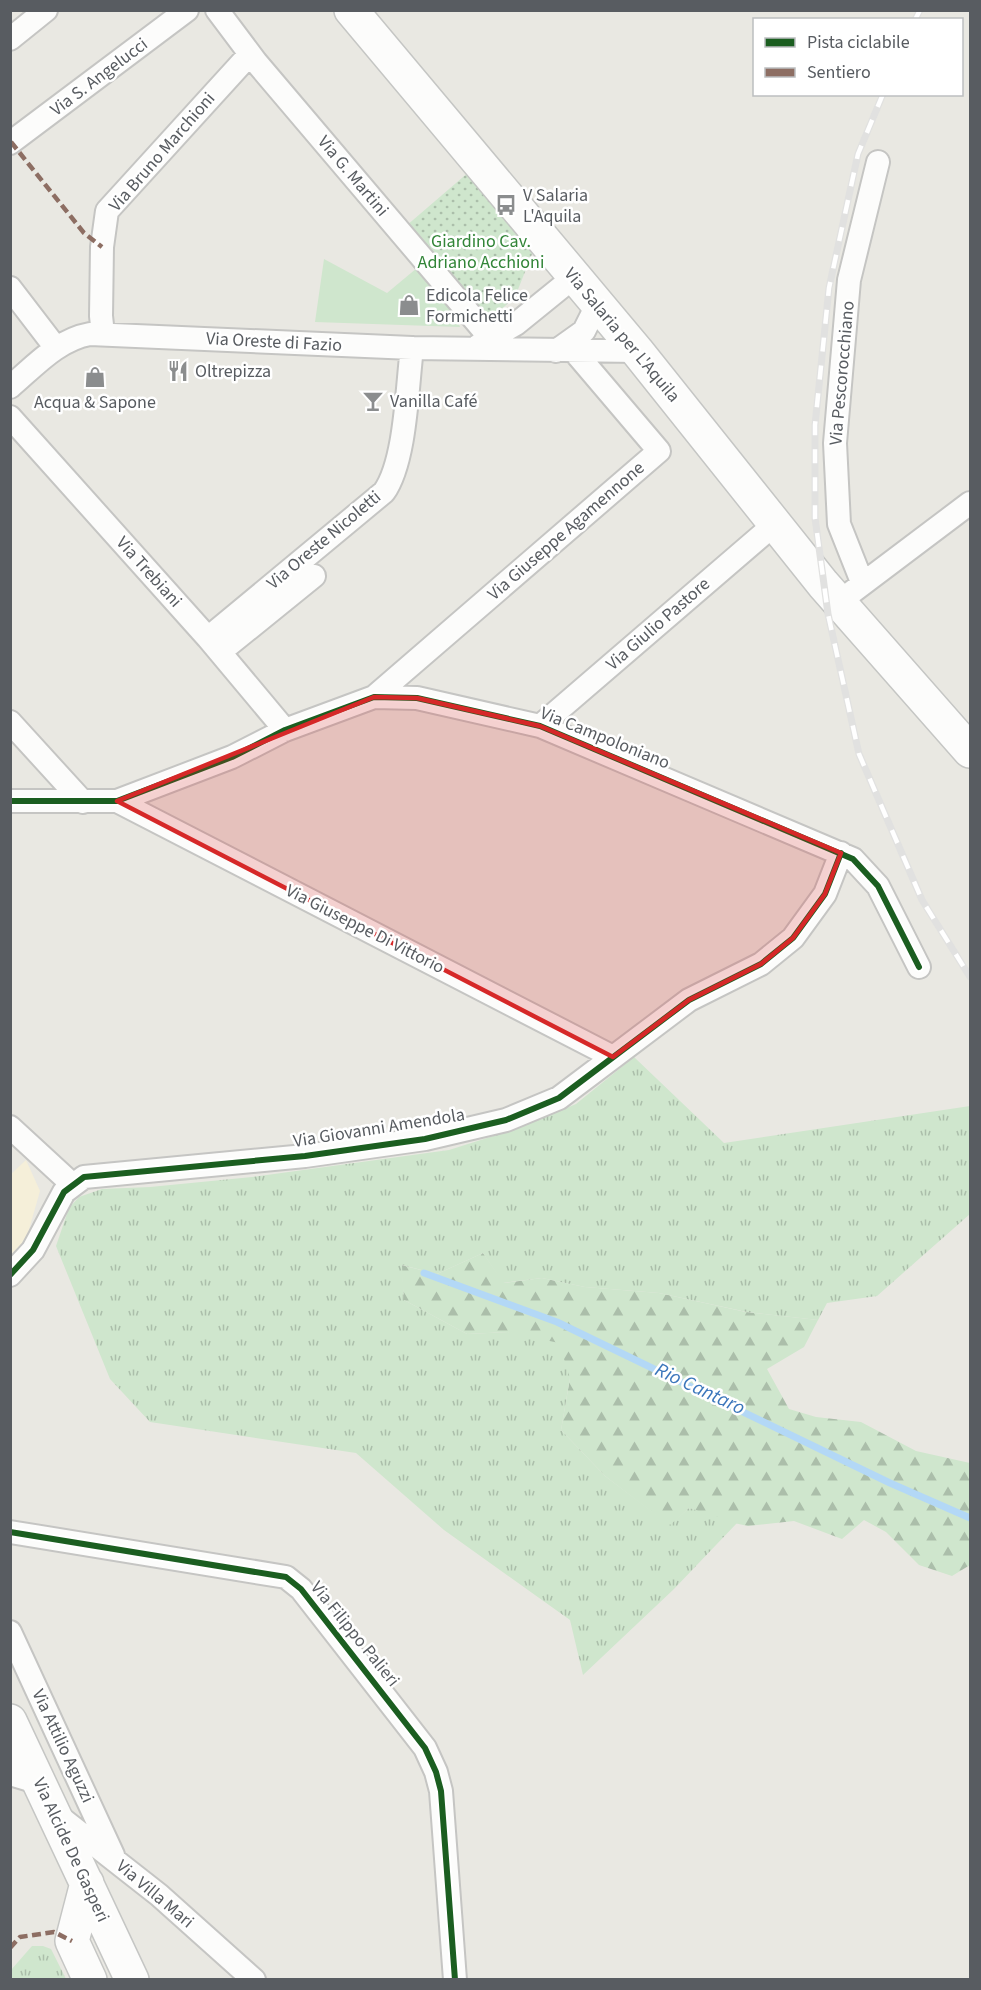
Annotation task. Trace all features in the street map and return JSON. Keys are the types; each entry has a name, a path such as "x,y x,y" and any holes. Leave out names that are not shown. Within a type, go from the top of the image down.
{"main road":[{"name":"Via Salaria per L'Aquila","path":"351,10 637,351 823,584 855,601 970,751"},
{"name":"Via Alcide De Gasperi","path":"10,1721 34,1790 87,1883 132,1980"},
{"path":"87,1883 72,1941 90,1980"}],"street":[{"path":"10,39 46,10"},
{"name":"Via S. Angelucci","path":"10,143 187,10"},
{"name":"Via G. Martini","path":"217,10 250,54 491,339"},
{"name":"Via Bruno Marchioni","path":"103,334 102,247 107,211 250,54"},
{"name":"Via Pescorocchiano","path":"855,601 839,524 835,443 849,280 878,162"},
{"path":"469,349 491,339 535,310 574,277"},
{"path":"15,300 56,348"},
{"path":"565,351 584,331 597,305"},
{"name":"Via Oreste di Fazio","path":"10,387 56,348 74,337 103,334 412,348 637,351"},
{"name":"Via Oreste Nicoletti","path":"214,645 384,492 398,456 412,348"},
{"name":"Via Giuseppe Agamennone","path":"374,697 659,451 565,351"},
{"name":"Via Trebiani","path":"10,417 214,645 285,730"},
{"path":"855,601 970,503"},
{"name":"Via Giulio Pastore","path":"540,726 776,523"},
{"name":"Via Oreste Nicoletti","path":"214,645 314,576"},
{"name":"Via Campoloniano","path":"11,802 117,801 232,758 285,730 374,697 417,698 540,726 853,859 878,886 919,967"},
{"path":"10,722 83,802"},
{"name":"Via Giuseppe Di Vittorio","path":"117,801 613,1057"},
{"name":"Via Giovanni Amendola","path":"74,1185 84,1177 305,1156 425,1139 506,1120 559,1098 689,1000 761,963 794,938 825,894 841,853"},
{"path":"10,1127 74,1185 64,1192 33,1250 10,1275"},
{"name":"Via Filippo Palieri","path":"10,1532 276,1575 286,1577 301,1589 425,1748 436,1772 441,1791 455,1980"},
{"name":"Via Attilio Aguzzi","path":"10,1632 115,1859"},
{"name":"Via Villa Mari","path":"34,1790 254,1980"}],"highlighted area":[{"path":"374,697 417,698 540,726 841,853 825,894 793,938 761,964 689,1000 613,1057 117,801"}],"shaded area":[{"path":"26,1160 40,1191 26,1240 11,1254 11,1174"}],"green space":[{"name":"Giardino Cav. Adriano Acchioni","path":"470,171 534,249 515,297 486,323 406,226"},
{"path":"324,259 387,293 417,268 452,307 460,327 315,322"},
{"path":"634,1057 724,1143 970,1106 970,1214 877,1296 827,1303 818,1320 747,1312 659,1293 585,1287 542,1278 503,1283 483,1253 437,1274 402,1265 404,1300 467,1334 508,1332 559,1343 570,1378 561,1430 605,1476 670,1525 689,1508 737,1523 674,1589 583,1675 570,1620 444,1530 356,1453 150,1422 110,1379 56,1246 69,1208 79,1197 102,1189 150,1187 252,1177 449,1150 519,1128 576,1104"},
{"path":"483,1253 504,1283 542,1278 585,1287 659,1293 746,1312 818,1320 804,1347 767,1369 789,1409 816,1417 861,1422 916,1451 970,1463 970,1565 952,1576 919,1565 886,1532 864,1520 842,1539 794,1521 748,1526 720,1520 689,1508 670,1526 605,1476 561,1430 570,1378 508,1332 467,1334 404,1300 401,1265 437,1274"},
{"path":"32,1946 51,1949 66,1979 11,1979 11,1970"}],"waterway":[{"name":"Rio Cantaro","path":"424,1273 557,1322 890,1483 970,1518"}],"railway":[{"path":"916,18 920,10"},
{"path":"882,96 858,154 829,288 815,425 815,518 828,614 859,754 922,900 970,977"}],"marked path":[{"path":"11,142 84,233 102,247"},
{"path":"10,1948 20,1937 54,1932 72,1941"}],"cycle path":[{"path":"10,801 117,801 232,757 285,730 374,697 417,698 540,726 853,859 878,886 919,967"},
{"path":"10,1275 33,1250 64,1192 84,1177 305,1156 425,1139 506,1120 559,1098 689,1000 761,964 793,938 825,894 841,853"},
{"path":"10,1532 286,1577 301,1589 425,1748 436,1772 441,1791 455,1980"}],"place":[{"name":"V Salaria L'Aquila","path":"506,205"},
{"name":"Edicola Felice Formichetti","path":"409,305"},
{"name":"Oltrepizza","path":"178,371"},
{"name":"Acqua & Sapone","path":"95,377"},
{"name":"Vanilla Café","path":"373,401"}]}
